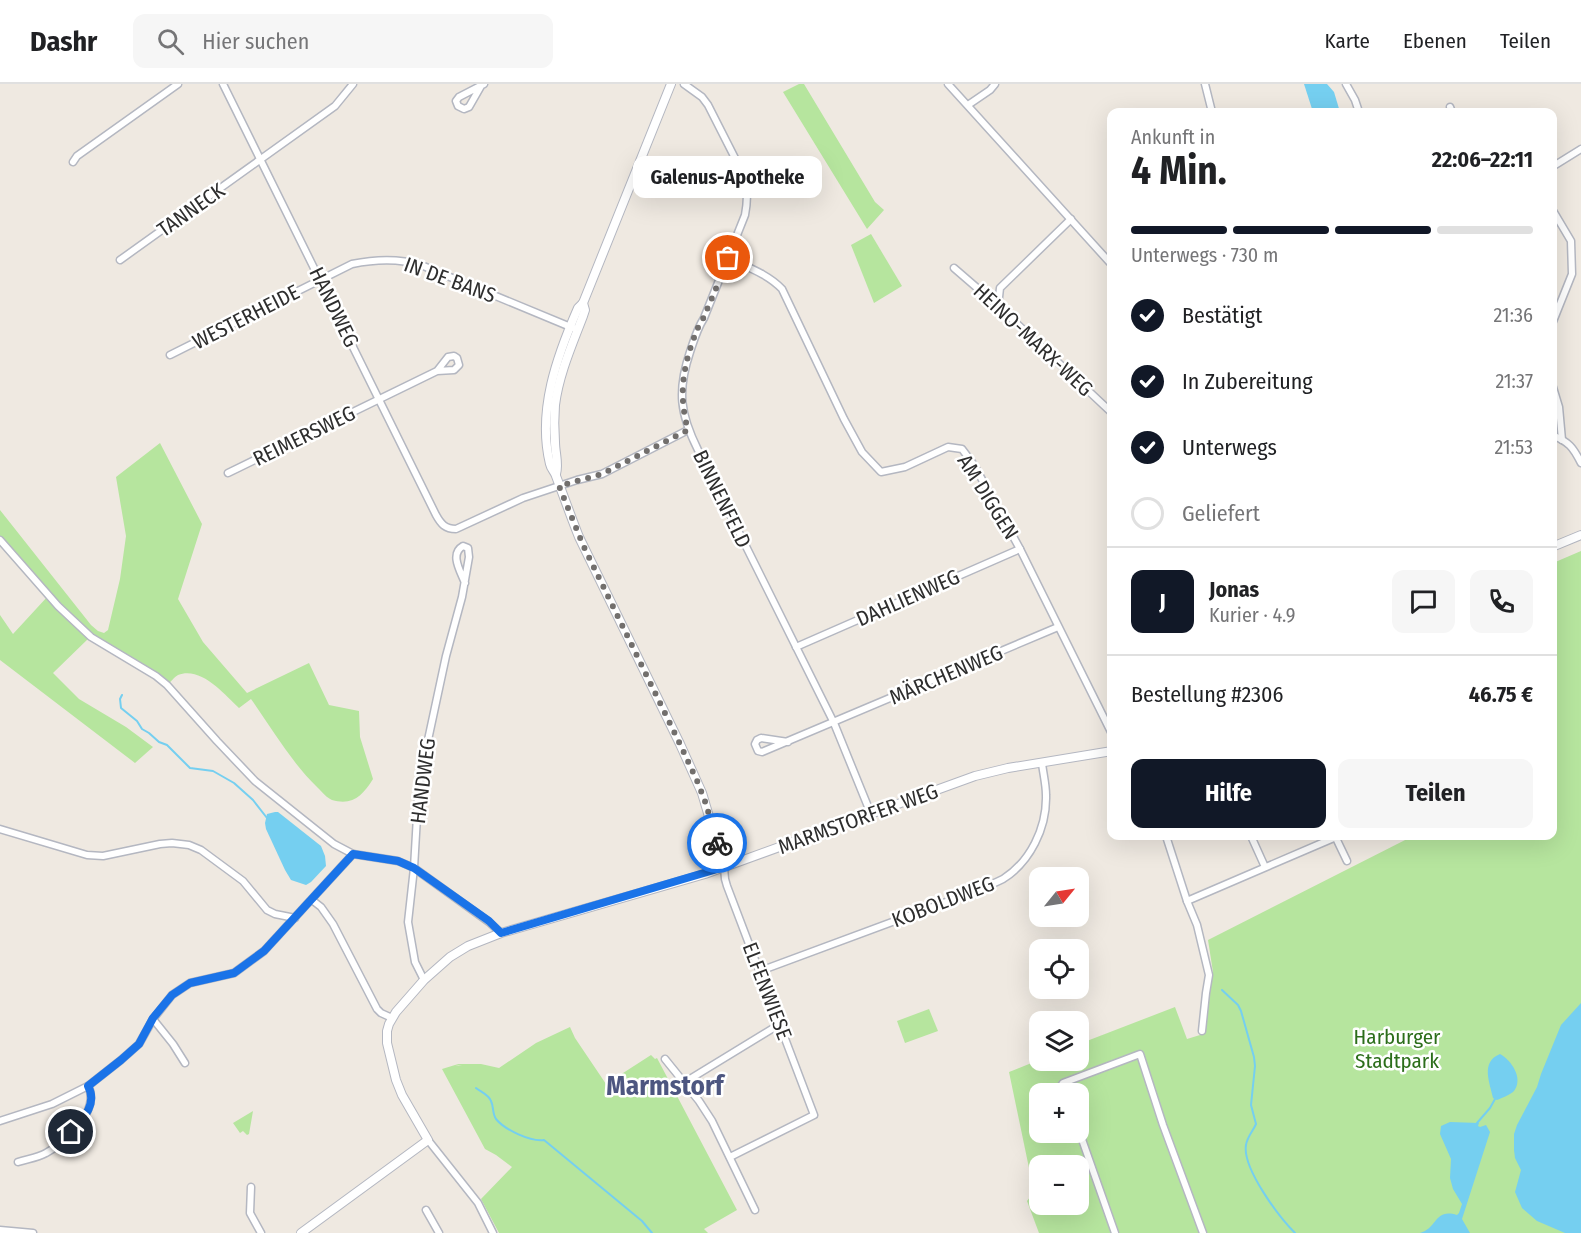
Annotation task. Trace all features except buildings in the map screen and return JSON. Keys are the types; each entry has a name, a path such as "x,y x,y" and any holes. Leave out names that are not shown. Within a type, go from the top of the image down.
{"street":[{"path":"73,162 77,156 178,84"},
{"name":"HANDWEG","path":"223,84 442,525 447,528 458,528 512,503 559,486"},
{"name":"TANNECK","path":"120,260 335,106 353,84"},
{"path":"671,84 584,303 578,308 574,329 552,378 548,405 548,448 551,468 583,545 702,793 724,867"},
{"name":"BINNENFELD","path":"684,84 702,97 708,105 745,180 747,204 728,258 704,318 697,329 684,372 683,412 688,430 834,723 871,814"},
{"path":"948,84 1107,259"},
{"path":"968,105 995,84"},
{"path":"1204,84 1211,108"},
{"path":"1346,84 1358,108"},
{"path":"1557,164 1581,149"},
{"path":"1557,217 1571,241 1572,274 1557,312"},
{"path":"998,306 1000,288 1071,219"},
{"name":"AM DIGGEN","path":"728,258 776,282 782,289 844,419 862,452 881,472 905,467 948,447 962,449 977,471 1020,549 1107,724"},
{"name":"IN DE BANS","path":"321,280 352,264 384,260 404,261 421,265 574,329"},
{"name":"HEINO-MARX-WEG","path":"954,268 1107,408"},
{"name":"WESTERHEIDE","path":"170,355 321,280"},
{"name":"REIMERSWEG","path":"228,473 436,371"},
{"path":"1557,400 1562,440"},
{"path":"559,486 602,474 688,430"},
{"path":"1557,438 1574,449 1581,463"},
{"path":"1557,545 1581,535"},
{"path":"0,540 58,606 91,637 167,685 255,781 334,844 353,854 398,861 414,868 489,921 501,933"},
{"name":"HANDWEG","path":"424,980 415,962 408,922 419,782 446,656 465,583 470,553 468,548 463,546 458,548 456,554 465,583"},
{"name":"DAHLIENWEG","path":"796,646 1020,549"},
{"name":"MÄRCHENWEG","path":"788,741 761,738 755,744 758,751 762,752 1058,627"},
{"name":"MARMSTORFER WEG","path":"392,1018 438,966 459,951 501,933 724,867 975,776 1008,768 1107,752"},
{"name":"KOBOLDWEG","path":"760,971 973,892 995,883 1014,871 1034,846 1041,829 1046,796 1042,763"},
{"path":"0,829 87,855 103,856 166,843 189,845 201,850 243,881 267,910 295,918"},
{"path":"1167,840 1197,925 1209,975 1202,1031"},
{"path":"1253,840 1265,867"},
{"path":"1187,901 1326,840"},
{"path":"1337,840 1347,861"},
{"path":"0,1121 52,1104 88,1086 139,1044 153,1018 172,995 190,983 234,973 264,951 353,854"},
{"name":"ELFENWIESE","path":"724,867 725,879 814,1115 730,1157"},
{"path":"312,900 321,907 333,924 377,1009 392,1018 387,1040 396,1080 402,1095 428,1140 478,1203 493,1233"},
{"path":"153,1018 185,1063"},
{"path":"685,1082 780,1024"},
{"path":"1063,1083 1140,1054 1163,1125 1203,1233"},
{"path":"664,1059 685,1082 712,1120 754,1210"},
{"path":"18,1162 46,1153 71,1132 89,1109 92,1095 88,1086"},
{"path":"301,1233 428,1140"},
{"path":"1083,1143 1115,1233"},
{"path":"252,1187 250,1213 261,1233"},
{"path":"426,1210 439,1233"},
{"path":"0,1230 33,1233"}],"green space":[{"path":"804,84 875,202 884,210 867,229 783,92"},
{"path":"871,234 902,286 874,303 851,245"},
{"path":"160,443 202,524 178,599 203,642 247,693 309,663 329,705 359,711 360,737 373,779 357,798 346,802 328,798 290,756 251,699 239,708 212,683 195,674 178,675 167,685 90,637 53,673 79,699 126,727 153,747 135,763 0,660 0,615 13,634 48,596 0,540 0,510 91,625 104,633 108,630 120,579 126,536 116,477"},
{"name":"Harburger Stadtpark","path":"1581,551 1581,1233 1039,1233 1032,1215 1089,1215 1089,1155 1029,1155 1029,1168 1009,1072 1029,1064 1029,1071 1089,1071 1089,1040 1175,1007 1187,1039 1200,1035 1213,972 1208,940 1405,840 1557,840 1557,561"},
{"path":"929,1009 938,1031 905,1043 897,1021"},
{"path":"570,1027 606,1084 651,1055 657,1058 737,1210 704,1229 708,1233 499,1233 481,1199 512,1167 485,1149 442,1069 455,1065 462,1066 455,1064 481,1064 499,1068 536,1043"},
{"path":"253,1111 249,1134 243,1131 240,1133 233,1123"}],"water":[{"path":"1304,84 1327,84 1334,92 1339,108 1312,108"},
{"path":"275,812 321,846 326,866 306,885 291,880 266,829 267,814"},
{"path":"1581,1003 1581,1233 1565,1233 1537,1221 1522,1208 1515,1192 1521,1170 1515,1158 1514,1134 1537,1087 1561,1025"},
{"path":"1500,1054 1512,1065 1518,1081 1514,1091 1497,1100 1493,1098 1488,1067 1490,1062"},
{"path":"1450,1122 1479,1123 1478,1126 1486,1125 1490,1132 1462,1219 1470,1233 1420,1233 1426,1231 1444,1214 1457,1215 1462,1204 1453,1189 1450,1178 1451,1159 1440,1134 1441,1126"}],"waterway":[{"path":"122,695 121,708 137,721 142,729 167,745 190,768 213,771 234,783 253,800 267,818"},
{"path":"1222,990 1238,1005 1241,1011 1254,1057 1251,1105 1256,1124 1246,1145 1246,1155 1263,1192 1295,1233"},
{"path":"476,1088 490,1099 495,1117 500,1123 525,1137 544,1140 642,1221 652,1233"},
{"path":"1477,1123 1495,1099"}],"way so far":[{"path":"717,843 698,783 583,545 559,486 602,474 688,430 683,412 684,372 697,329 704,318 728,258"}],"place":[{"name":"Galenus-Apotheke","path":"728,258"}],"district":[{"name":"Marmstorf","path":"665,1086"}],"route":[{"path":"71,1132 89,1109 92,1095 88,1086 139,1044 153,1018 172,995 190,983 234,973 243,968 278,937 353,854 398,861 414,868 489,921 501,933 724,867 717,843"}]}
